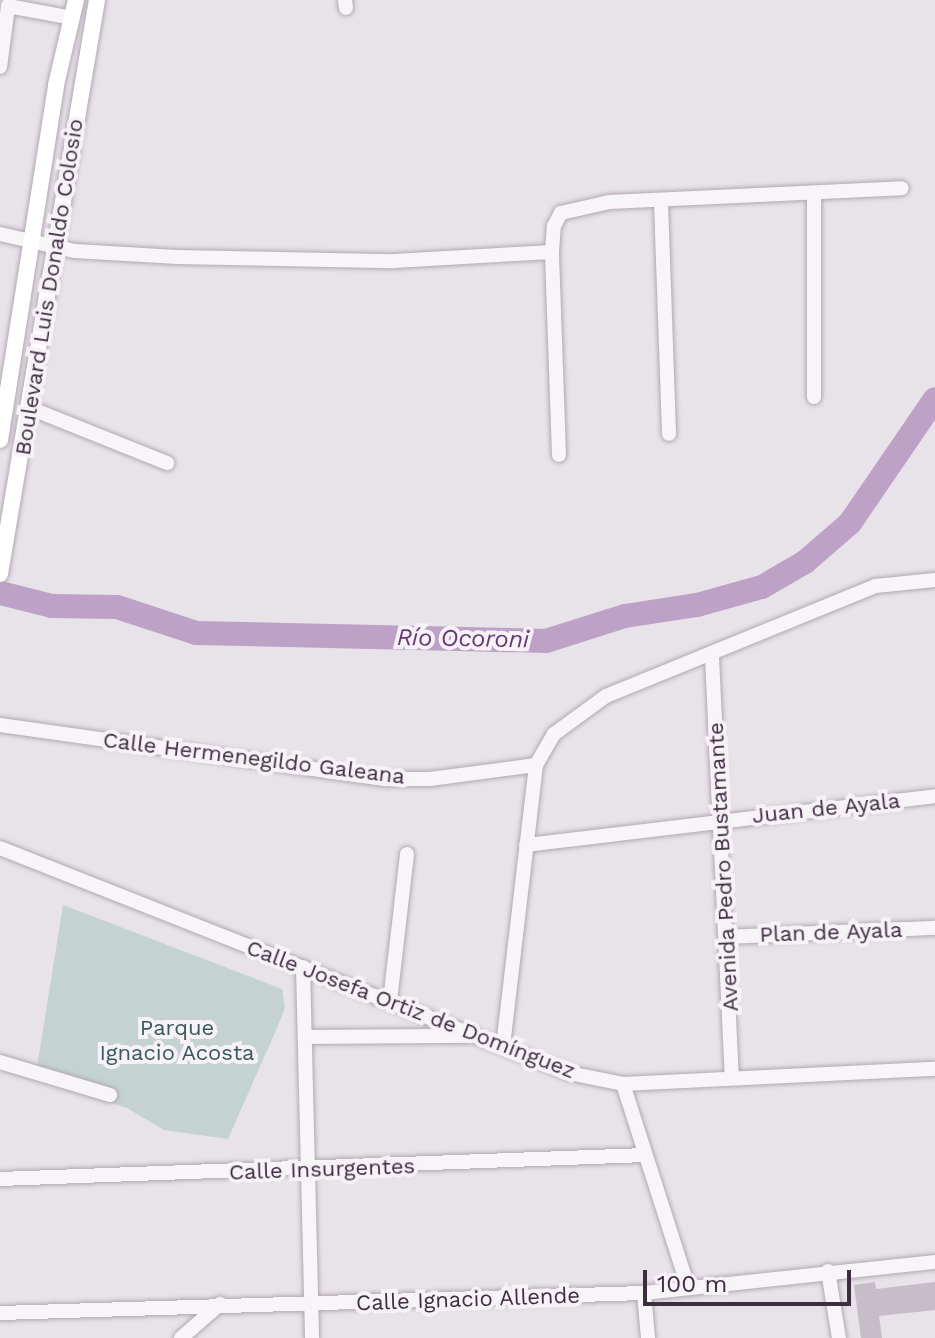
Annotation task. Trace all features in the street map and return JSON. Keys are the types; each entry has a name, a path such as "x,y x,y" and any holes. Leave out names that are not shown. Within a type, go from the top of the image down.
{"main road":[{"name":"Boulevard Luis Donaldo Colosio","path":"0,440 6,354 31,241 76,0"},
{"name":"Boulevard Luis Donaldo Colosio","path":"0,574 97,0"}],"street":[{"path":"0,67 4,5 72,18"},
{"path":"559,455 552,252 554,226 561,213 590,204 661,203 902,188"},
{"path":"814,193 814,397"},
{"path":"661,203 669,434"},
{"path":"0,234 54,246 177,257 394,261 552,252"},
{"path":"30,408 167,463"},
{"path":"503,1046 536,765 554,734 576,714 606,696 712,657 875,586 935,580"},
{"name":"Avenida Pedro Bustamante","path":"712,657 723,819 732,1076"},
{"name":"Calle Hermenegildo Galeana","path":"0,725 386,779 430,779 536,765"},
{"name":"Juan de Ayala","path":"526,845 935,796"},
{"name":"Calle Josefa Ortiz de Domínguez","path":"0,848 569,1073 623,1084 732,1076 935,1069"},
{"path":"390,1001 407,854"},
{"name":"Plan de Ayala","path":"726,937 935,928"},
{"path":"303,967 312,1338"},
{"path":"307,1037 478,1036"},
{"path":"0,1062 110,1095"},
{"path":"623,1084 688,1287"},
{"name":"Calle Insurgentes","path":"0,1179 310,1170 645,1155"},
{"name":"Calle Ignacio Allende","path":"0,1313 644,1293 935,1262"},
{"path":"828,1271 839,1338"},
{"path":"644,1293 648,1338"},
{"path":"181,1338 220,1304"}],"green space":[{"name":"Parque Ignacio Acosta","path":"63,905 282,989 285,1008 228,1139 164,1130 127,1108 35,1080"}],"building":[{"path":"875,1282 876,1289 935,1282 935,1310 879,1316 882,1338 861,1338 854,1285"}],"waterway":[{"name":"Río Ocoroni","path":"0,593 52,606 117,607 196,633 546,641 625,616 697,605 762,587 805,562 850,523 935,399"}]}
